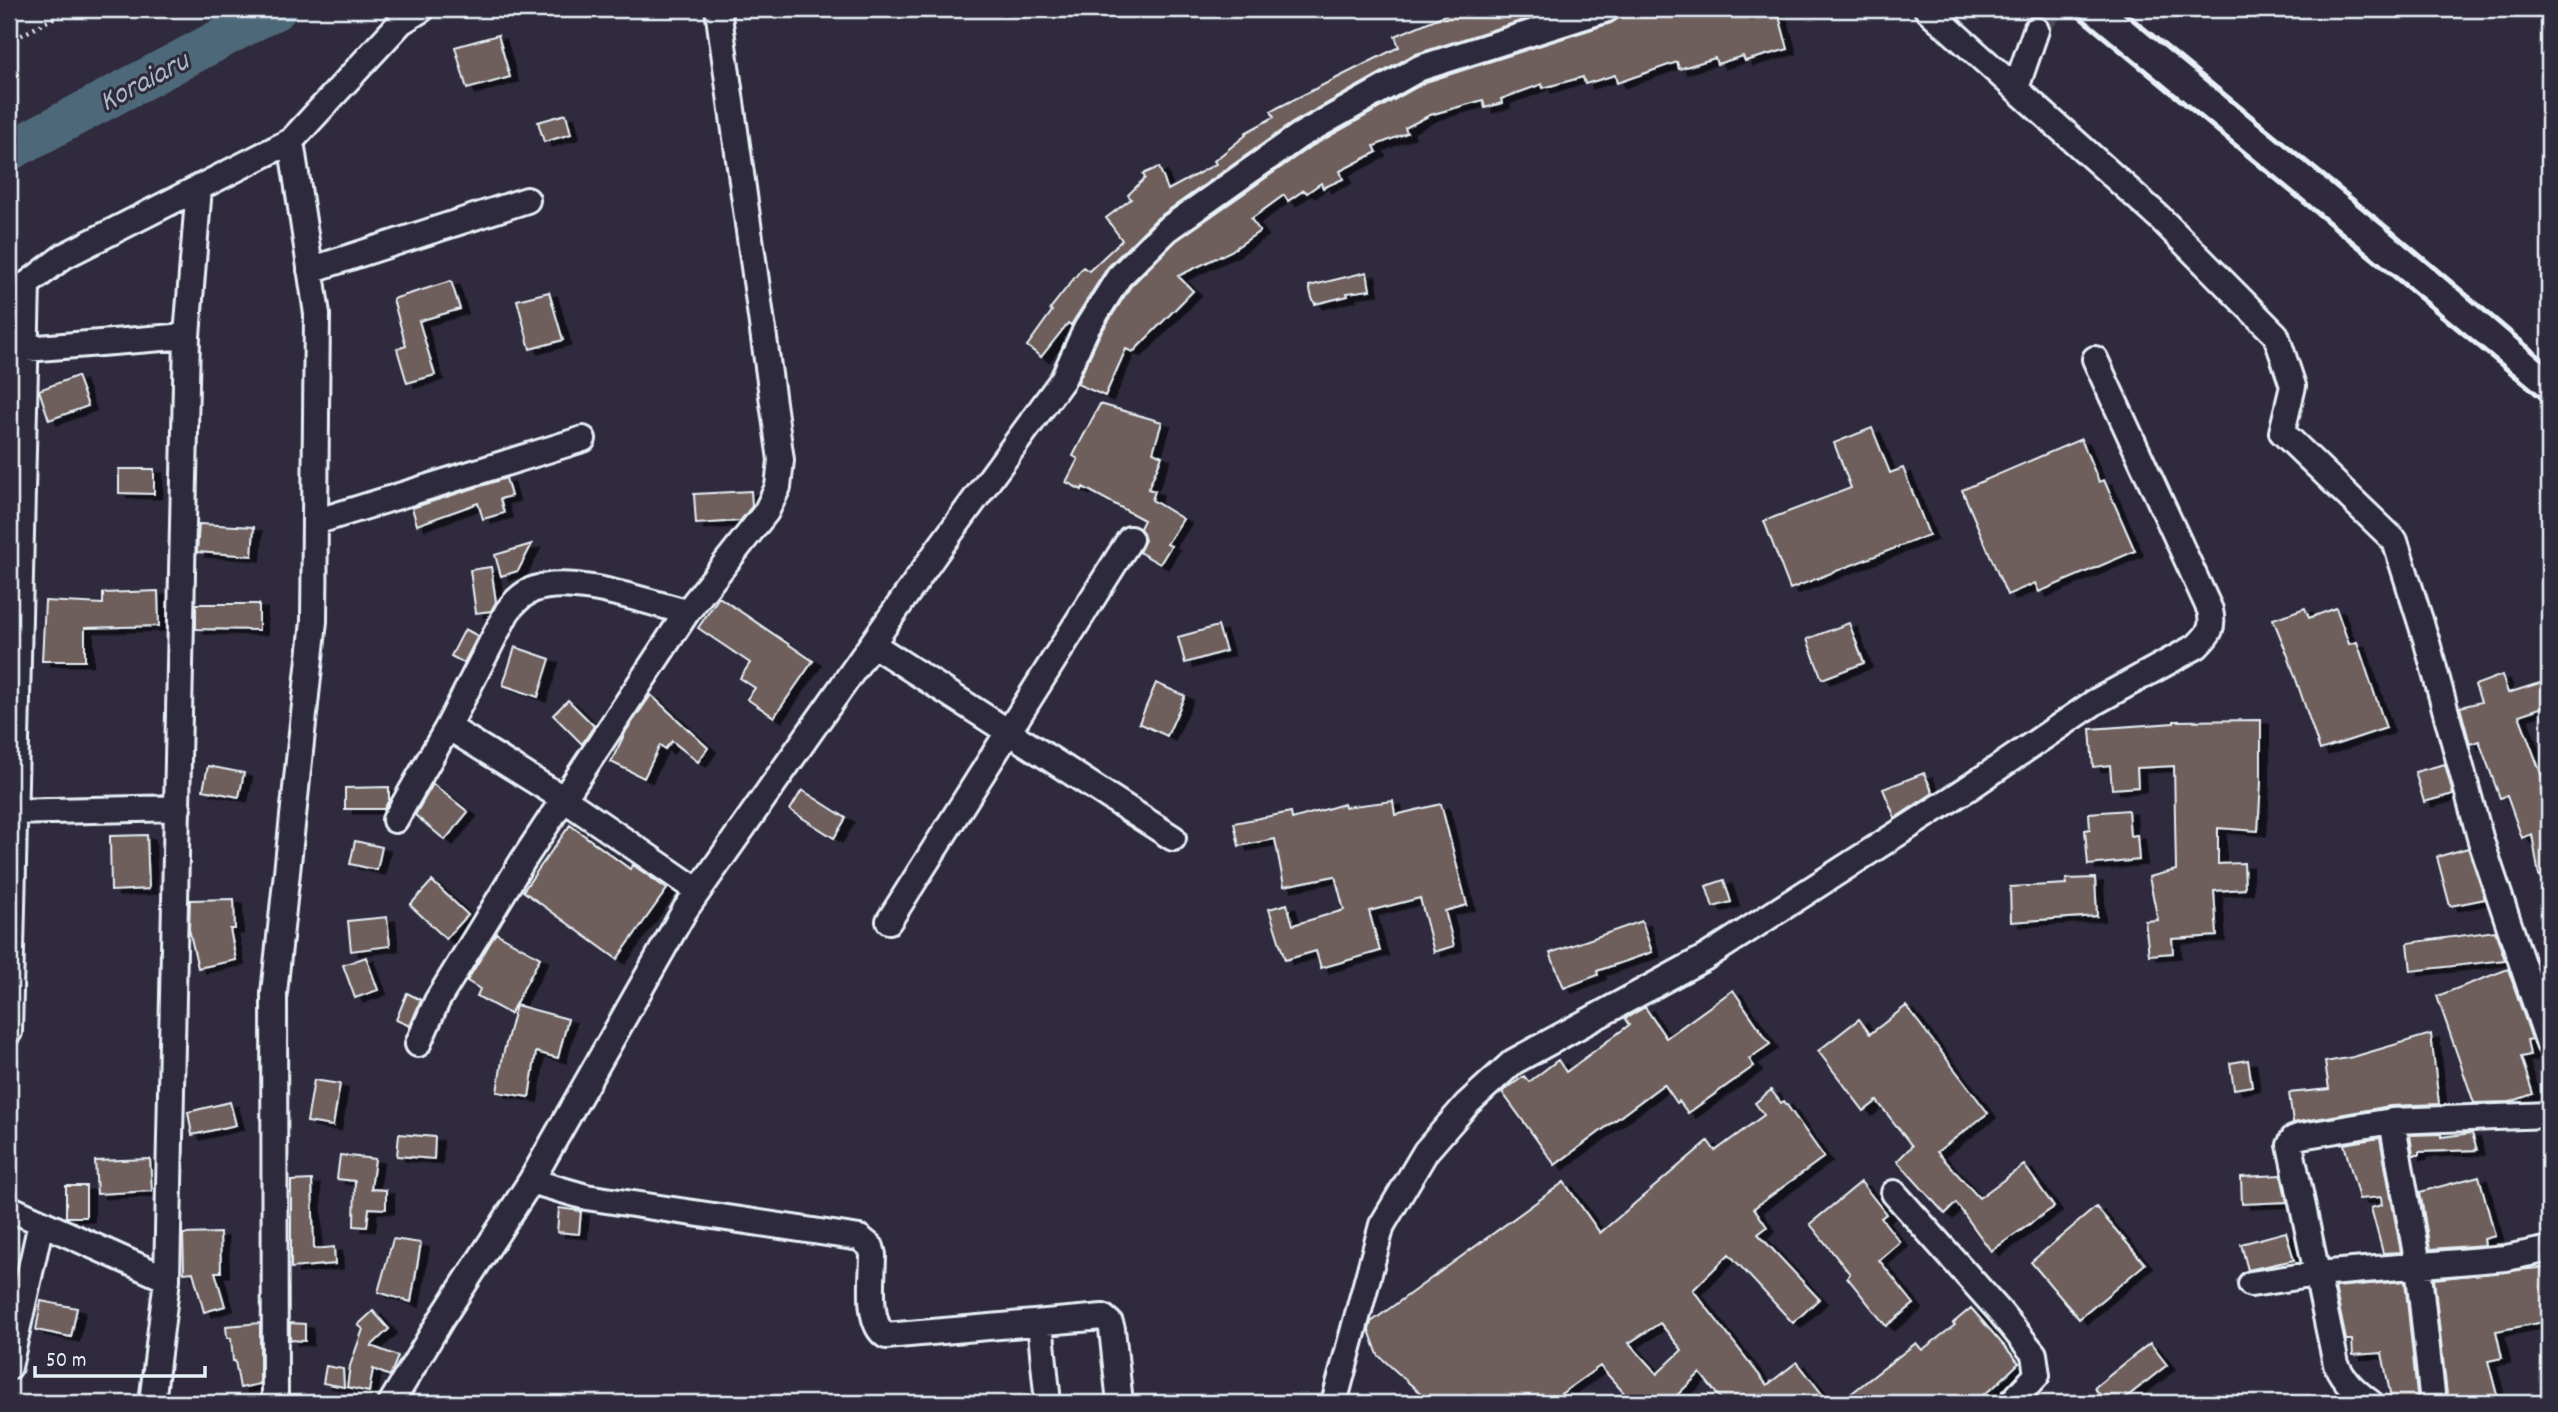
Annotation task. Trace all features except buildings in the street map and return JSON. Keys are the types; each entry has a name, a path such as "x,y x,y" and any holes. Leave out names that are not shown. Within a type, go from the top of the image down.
{"street":[{"path":"9,1032 11,812 26,349 18,291 64,256 291,141 401,22 422,9"},
{"path":"418,1044 437,1001 522,862 687,612 766,512 778,487 781,460 718,9"},
{"path":"391,1403 442,1318 531,1181 698,891 1063,379 1086,330 1119,277 1166,230 1299,136 1420,68 1607,9"},
{"path":"1927,9 2159,217 2276,335 2293,386 2282,432 2395,541 2426,639 2481,841 2537,973 2549,1044"},
{"path":"2016,88 2036,30"},
{"path":"275,1403 274,993 314,621 317,314 291,141"},
{"path":"152,1403 167,1279 187,335 199,187"},
{"path":"310,271 527,200"},
{"path":"26,349 187,335"},
{"path":"1334,1403 1381,1225 1426,1151 1467,1104 1513,1062 1706,957 1968,789 2095,702 2197,646 2210,634 2213,625 2210,610 2095,359"},
{"path":"315,522 583,439"},
{"path":"889,921 1130,539"},
{"path":"395,820 517,598 530,590 566,584 687,612"},
{"path":"872,644 1173,838"},
{"path":"448,727 564,799 698,891"},
{"path":"11,812 178,808"},
{"path":"2371,1403 2349,1386 2336,1364 2290,1144 2293,1139 2392,1121 2549,1115"},
{"path":"2392,1121 2418,1265 2433,1403"},
{"path":"531,1181 586,1197 860,1238 871,1247 873,1315 880,1332 886,1336 1095,1316 1107,1319 1112,1329 1120,1403"},
{"path":"1894,1193 2034,1354 2037,1375 2011,1403"},
{"path":"9,1208 167,1279"},
{"path":"9,1367 41,1223"},
{"path":"2251,1284 2317,1274 2506,1258 2549,1249"},
{"path":"1040,1323 1048,1403"}],"path":[{"path":"9,42 70,9"}],"waterway":[{"name":"Koraiaru","path":"9,151 277,9"}],"tunnel":[{"path":"2036,30 2052,9"}],"railway":[{"path":"2070,9 2549,404"},
{"path":"2120,9 2386,227 2549,365"}]}
